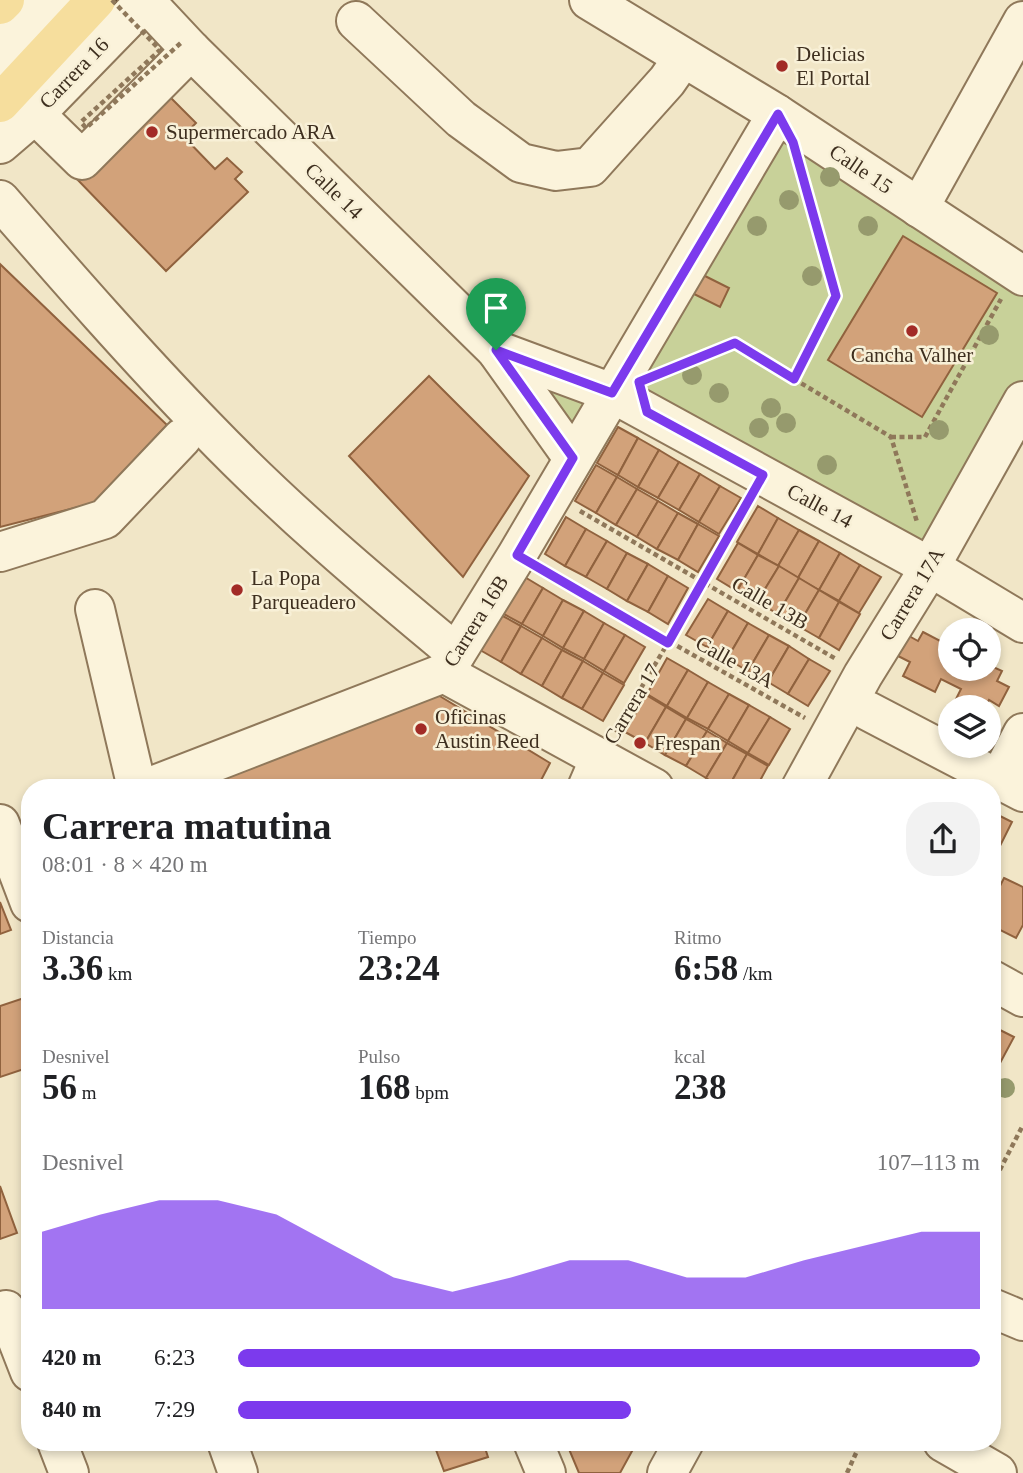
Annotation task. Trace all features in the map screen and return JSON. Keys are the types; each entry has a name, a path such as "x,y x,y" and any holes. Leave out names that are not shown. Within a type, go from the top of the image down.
{"main road":[{"path":"0,5 5,0"},
{"path":"17,109 96,0"}],"street":[{"path":"0,27 27,0"},
{"path":"0,70 66,0"},
{"name":"Carrera 16","path":"0,144 17,109 134,0"},
{"name":"Calle 14","path":"134,0 187,46 496,350 573,458"},
{"name":"Calle 15","path":"603,4 683,58 778,114 919,208 1015,282"},
{"path":"919,208 1023,20"},
{"path":"356,21 461,119 521,163 556,171 590,167 667,80 683,58"},
{"path":"17,109 82,160 187,46"},
{"name":"Carrera 16B","path":"169,779 450,663 573,458 633,396 642,344 778,114"},
{"path":"0,200 208,430 450,663 593,773 617,779"},
{"name":"Calle 14","path":"496,350 633,396 763,475 930,567 1023,623"},
{"name":"Carrera 17A","path":"806,779 830,732 866,693 930,567 1023,401"},
{"path":"0,552 105,519 182,438"},
{"path":"95,609 135,779"},
{"path":"866,693 1011,785 1023,733"},
{"path":"9,836 21,874"},
{"path":"1001,985 1023,997"},
{"path":"12,1307 21,1340"},
{"path":"1001,1312 1023,1321"},
{"path":"60,1451 69,1473"},
{"path":"230,1451 238,1473"},
{"path":"537,1451 546,1473"},
{"path":"667,1473 679,1451"},
{"path":"959,1451 997,1473"}],"path":[{"path":"134,0 160,50 81,122 86,128 187,46"},
{"path":"794,379 836,296 800,168"},
{"path":"633,396 735,343 891,437 925,437 1015,282"},
{"path":"891,437 930,567"},
{"name":"Carrera 17","path":"593,773 763,475"},
{"name":"Calle 13B","path":"552,495 704,582 866,693"},
{"name":"Calle 13A","path":"517,555 668,643 830,732"},
{"path":"1001,1168 1023,1125"},
{"path":"847,1473 858,1451"}],"green space":[{"path":"777,114 1023,276 1023,401 930,567 613,393"},
{"path":"496,350 613,393 573,458"}],"building":[{"path":"168,95 196,123 183,136 215,169 227,158 242,172 235,179 248,192 166,271 74,176"},
{"path":"903,236 997,293 922,417 828,360"},
{"path":"0,264 167,425 94,503 0,527"},
{"path":"701,274 729,288 720,307 692,293"},
{"path":"429,376 529,476 463,577 349,456"},
{"path":"618,427 638,438 618,475 597,463"},
{"path":"638,438 659,450 638,487 618,475"},
{"path":"659,450 679,462 658,498 638,487"},
{"path":"679,462 700,474 679,510 658,498"},
{"path":"596,465 617,477 596,513 575,501"},
{"path":"700,474 720,486 699,522 679,510"},
{"path":"617,477 637,489 616,525 596,513"},
{"path":"720,486 741,498 719,534 699,522"},
{"path":"637,489 658,501 637,537 616,525"},
{"path":"658,501 678,513 657,549 637,537"},
{"path":"758,506 778,518 758,554 737,542"},
{"path":"678,513 698,524 678,560 657,549"},
{"path":"566,517 586,529 565,566 545,554"},
{"path":"778,518 799,530 778,566 758,554"},
{"path":"698,524 719,536 698,572 678,560"},
{"path":"586,529 607,541 586,577 565,566"},
{"path":"799,530 819,541 798,578 778,566"},
{"path":"607,541 627,553 607,589 586,577"},
{"path":"819,541 840,553 819,590 798,578"},
{"path":"738,543 758,555 737,591 717,579"},
{"path":"627,553 648,564 627,601 607,589"},
{"path":"840,553 860,565 839,601 819,590"},
{"path":"758,555 779,566 757,602 737,591"},
{"path":"648,564 668,576 648,612 627,601"},
{"path":"860,565 881,577 859,613 839,601"},
{"path":"779,566 799,578 778,614 757,602"},
{"path":"523,576 543,588 522,624 502,613"},
{"path":"668,576 688,588 668,624 648,612"},
{"path":"799,578 819,590 798,626 778,614"},
{"path":"543,588 563,600 543,636 522,624"},
{"path":"819,590 839,602 819,638 798,626"},
{"path":"708,599 728,611 707,647 686,635"},
{"path":"563,600 584,611 563,648 543,636"},
{"path":"839,602 860,614 839,650 819,638"},
{"path":"584,611 604,623 584,659 563,648"},
{"path":"728,611 748,623 727,659 707,647"},
{"path":"501,615 521,626 501,662 480,650"},
{"path":"604,623 625,635 604,671 584,659"},
{"path":"748,623 769,635 748,671 727,659"},
{"path":"521,626 542,638 521,674 501,662"},
{"path":"923,632 938,640 940,681 935,692 903,676 910,662 898,656 909,636 918,641"},
{"path":"625,635 645,647 624,683 604,671"},
{"path":"769,635 789,646 768,682 748,671"},
{"path":"542,638 562,650 542,686 521,674"},
{"path":"789,646 809,659 788,694 768,682"},
{"path":"562,650 583,661 562,698 542,686"},
{"path":"667,658 688,670 667,706 647,694"},
{"path":"809,659 830,671 808,706 788,694"},
{"path":"583,661 603,673 582,709 562,698"},
{"path":"688,670 708,682 687,718 667,706"},
{"path":"603,673 624,685 603,721 582,709"},
{"path":"945,681 997,681 1009,687 1001,702 1001,695 958,695 961,689"},
{"path":"708,682 729,694 708,729 687,718"},
{"path":"729,694 749,705 728,741 708,729"},
{"name":"Oficinas Austin Reed","path":"438,695 550,763 542,779 219,779"},
{"path":"646,695 666,707 645,743 625,732"},
{"path":"749,705 770,717 748,753 728,741"},
{"path":"666,707 686,719 665,755 645,743"},
{"path":"770,717 790,729 769,765 748,753"},
{"path":"686,719 707,731 686,766 665,755"},
{"path":"707,731 727,743 706,778 686,766"},
{"path":"727,743 747,754 733,779 706,778"},
{"path":"747,754 768,766 761,779 733,779"},
{"path":"1001,816 1012,822 1001,844"},
{"path":"1004,878 1023,887 1023,925 1016,938 1001,930 1001,884"},
{"path":"0,902 11,930 0,934"},
{"path":"21,999 21,1070 0,1077 0,1006"},
{"path":"1001,1030 1014,1037 1001,1061"},
{"path":"0,1186 17,1233 0,1239"},
{"path":"436,1451 486,1451 488,1457 444,1471"},
{"path":"570,1451 632,1451 620,1473 579,1473"}],"place":[{"name":"Delicias El Portal","path":"782,66"},
{"name":"Supermercado ARA","path":"152,132"},
{"name":"Cancha Valher","path":"912,331"},
{"name":"La Popa Parqueadero","path":"237,590"},
{"name":"Oficinas Austin Reed","path":"421,729"},
{"name":"Frespan","path":"640,743"}],"route":[{"path":"778,114 793,142 836,296 794,379 735,343 639,382 647,412 763,475 668,643 517,555 573,458 496,350 612,393 778,114"}]}
